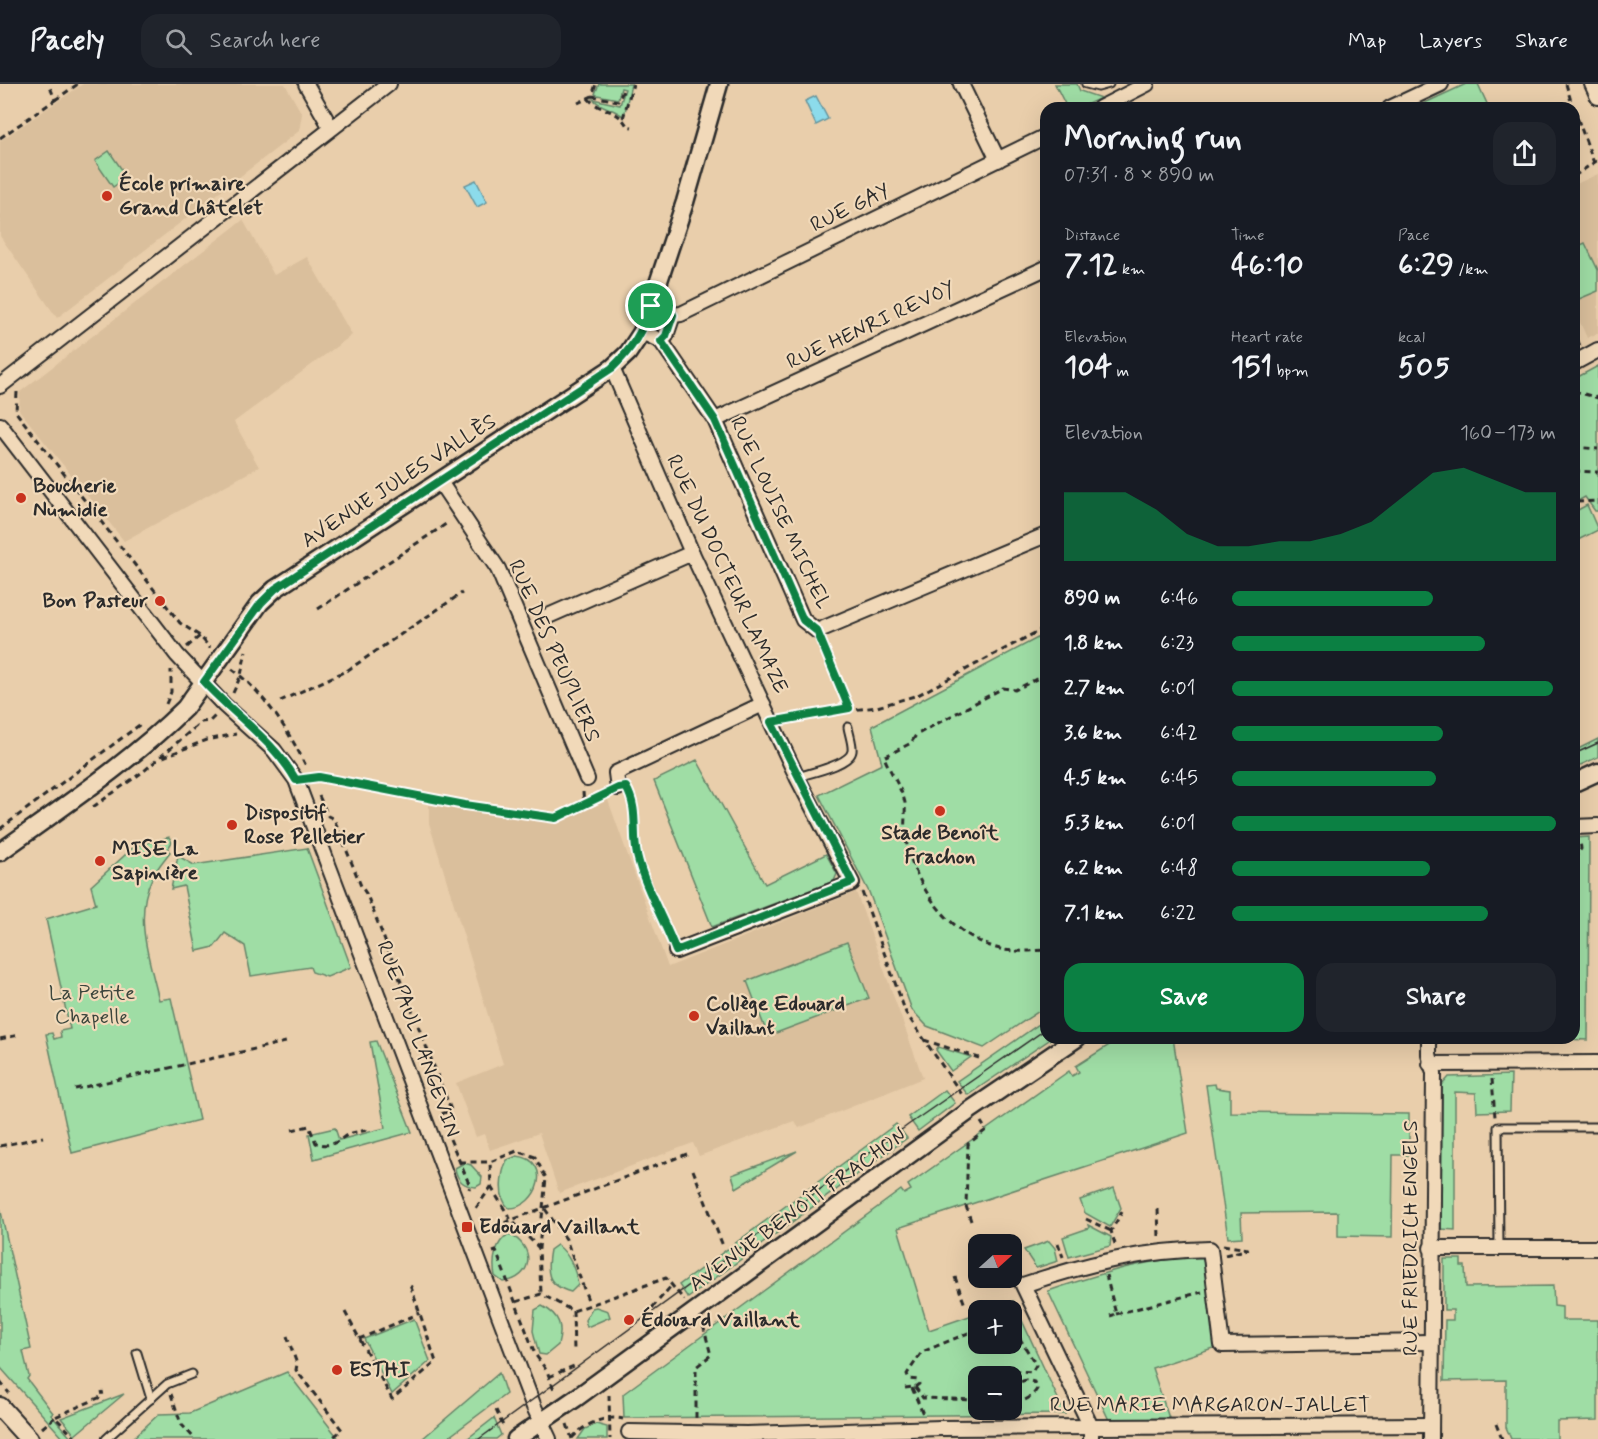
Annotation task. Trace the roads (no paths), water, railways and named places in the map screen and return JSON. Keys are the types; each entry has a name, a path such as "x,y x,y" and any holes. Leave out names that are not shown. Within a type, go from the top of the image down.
{"main road":[{"path":"0,1407 29,1439"}],"street":[{"path":"306,84 331,128"},
{"path":"4,383 389,84"},
{"name":"AVENUE JULES VALLÈS","path":"0,852 130,758 185,708 261,603 275,589 612,368 628,353 642,332 651,306 719,84"},
{"path":"961,84 998,160"},
{"path":"1112,102 1147,84"},
{"path":"1403,102 1441,84"},
{"path":"1592,84 1598,97"},
{"name":"RUE GAY","path":"673,315 681,314 1040,139"},
{"name":"RUE HENRI REVOY","path":"715,420 1040,270"},
{"path":"642,332 661,341 666,336 673,315 651,306"},
{"name":"RUE LOUISE MICHEL","path":"661,341 715,420 803,620 817,631 1040,538"},
{"path":"1580,359 1598,350"},
{"name":"RUE DU DOCTEUR LAMAZE","path":"612,368 692,554 797,777 852,882 676,951"},
{"name":"RUE PAUL LANGEVIN","path":"0,425 165,640 233,713 274,750 296,780 549,1439"},
{"name":"RUE DES PEUPLIERS","path":"440,482 498,569 587,779"},
{"path":"546,617 692,554"},
{"path":"618,788 616,774 763,704"},
{"path":"1580,780 1598,772"},
{"path":"1580,827 1598,826"},
{"name":"AVENUE BENOÎT FRACHON","path":"512,1436 561,1409 972,1109 1068,1044"},
{"name":"RUE FRIEDRICH ENGELS","path":"1429,1044 1430,1064 1434,1073 1431,1439"},
{"path":"1430,1064 1598,1063"},
{"path":"1431,1248 1598,1248"},
{"path":"1091,1433 1023,1285 1102,1261 1160,1251 1210,1250 1222,1345 1431,1342"},
{"name":"RUE MARIE MARGARON-JALLET","path":"629,1432 746,1434 930,1428 1091,1433 1431,1425"}],"lane":[{"path":"1086,84 1098,87 1108,84"},
{"path":"797,777 841,762 850,756 852,750 848,727"},
{"path":"1499,1248 1498,1127 1598,1127"},
{"path":"136,1353 151,1399"},
{"path":"106,1439 167,1384 192,1374"}],"water":[{"path":"816,96 828,119 816,125 805,101"},
{"path":"476,180 487,202 477,207 465,185"}],"tram line":[{"path":"1580,751 1598,743"},
{"path":"479,1439 908,1125 1040,1033"}],"place":[{"name":"École primaire Grand Châtelet","path":"107,196"},
{"name":"Boucherie Numidie","path":"21,498"},
{"name":"Bon Pasteur","path":"160,601"},
{"name":"Stade Benoît Frachon","path":"940,811"},
{"name":"Dispositif Rose Pelletier","path":"232,825"},
{"name":"MISE La Sapinière","path":"100,861"},
{"name":"Collège Edouard Vaillant","path":"694,1016"},
{"name":"Edouard Vaillant","path":"467,1227"},
{"name":"Édouard Vaillant","path":"629,1320"},
{"name":"ESTHI","path":"337,1370"}],"park label":[{"name":"La Petite Chapelle","path":"92,1005"}]}
